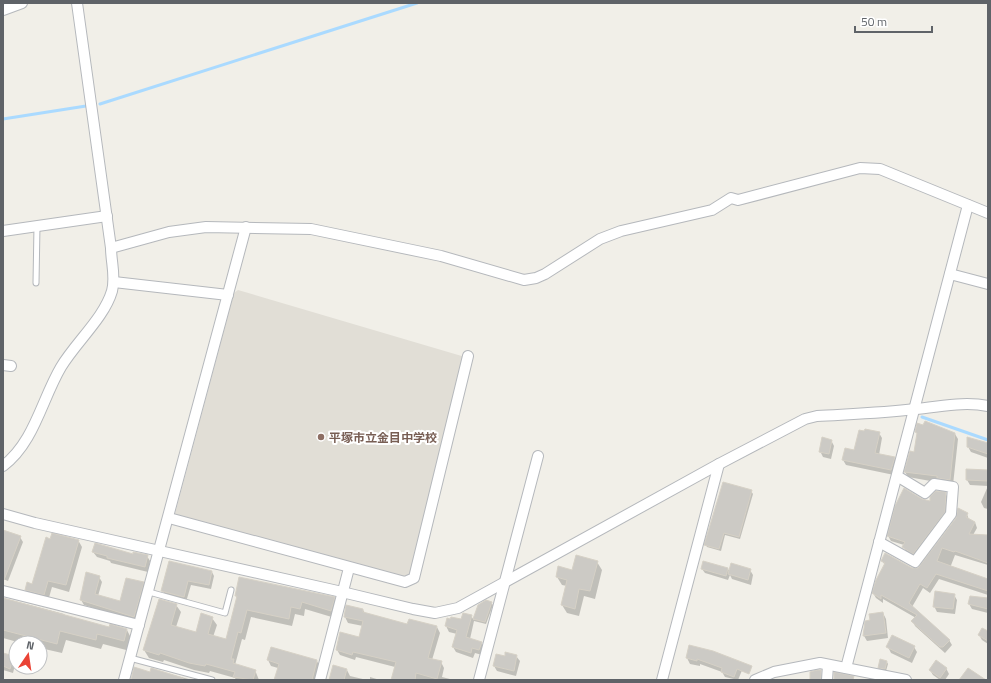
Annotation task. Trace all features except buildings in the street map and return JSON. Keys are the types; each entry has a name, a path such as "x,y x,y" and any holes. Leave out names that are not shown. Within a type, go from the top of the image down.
{"street":[{"path":"3,10 22,3"},
{"path":"3,466 13,458 23,446 61,367 108,301 114,282 107,216 77,3"},
{"path":"111,248 169,232 206,227 310,229 441,256 524,280 536,278 545,274 600,239 620,231 712,210 731,198 738,200 860,168 880,169 988,213"},
{"path":"846,668 898,476 968,205"},
{"path":"3,231 107,216"},
{"path":"124,680 169,518 246,227"},
{"path":"950,274 988,284"},
{"path":"114,282 228,295"},
{"path":"169,518 405,582 414,578 468,356"},
{"path":"3,514 42,525 413,609 435,612 458,608 719,464 805,419 817,416 915,410 938,405 973,403 988,406"},
{"path":"479,680 538,456"},
{"path":"662,680 719,464"},
{"path":"879,542 915,562 951,514 953,487 934,484 925,492 898,476"},
{"path":"320,680 349,568"},
{"path":"3,591 139,625"},
{"path":"755,680 774,672 820,663 906,680"},
{"path":"827,680 828,665"}],"lane":[{"path":"36,283 37,226"},
{"path":"149,592 225,613 232,590"},
{"path":"130,658 212,680"}],"shaded area":[{"name":"平塚市立金目中学校","path":"238,290 465,357 411,575 407,577 177,518 175,514 234,293"}],"waterway":[{"path":"100,104 417,3"},
{"path":"3,119 86,106"},
{"path":"922,417 988,440"}],"place":[{"name":"平塚市立金目中学校","path":"321,437"}]}
